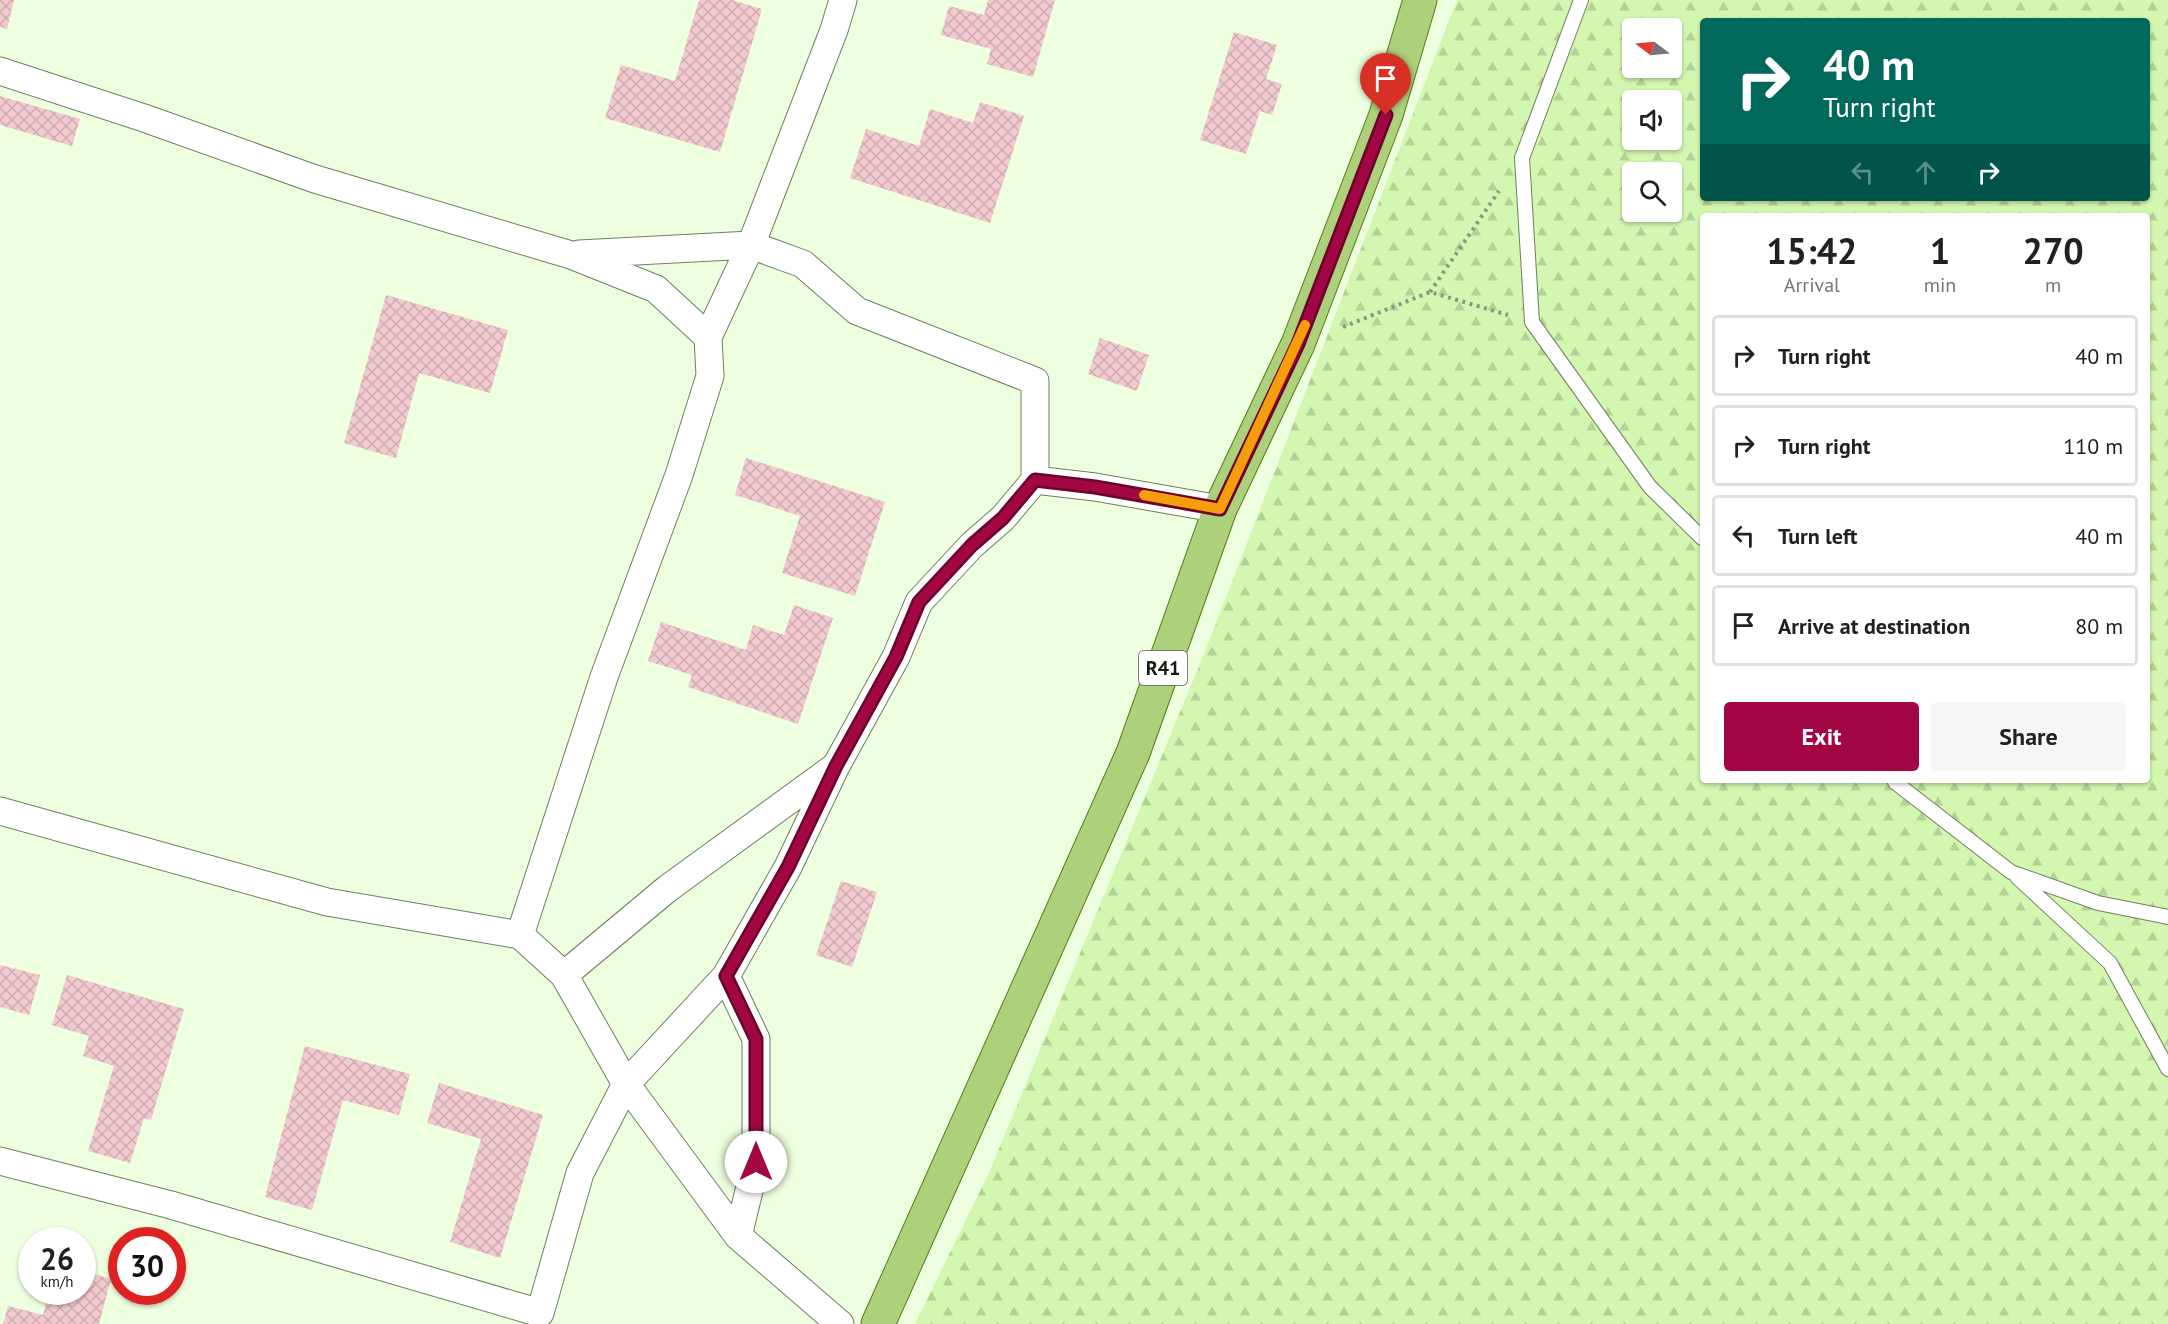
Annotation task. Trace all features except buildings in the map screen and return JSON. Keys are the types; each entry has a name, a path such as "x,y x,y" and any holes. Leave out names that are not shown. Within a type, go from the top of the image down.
{"main road":[{"name":"R41","path":"878,1324 1133,753 1220,509 1298,344 1386,115 1420,0"}],"street":[{"path":"520,935 604,677 679,475 710,376 708,336 751,245 830,41 843,0"},
{"path":"0,71 144,118 315,179 571,255 656,289 708,336"},
{"path":"0,1161 171,1205 540,1313 580,1173 626,1084 726,976 788,867 836,766 896,657 919,602 972,545 1003,518 1035,480 1035,381 857,311 803,264 751,245 571,255"},
{"path":"1035,480 1095,487 1220,509"},
{"path":"564,975 667,889 836,766"},
{"path":"0,811 327,902 520,935 564,975 626,1084 738,1236 840,1324"},
{"path":"726,976 756,1039 756,1162 738,1236"}],"lane":[{"path":"1581,0 1522,158 1532,322 1650,487 1700,536"},
{"path":"1898,783 2011,872 2110,963 2168,1069"},
{"path":"2011,872 2098,903 2168,917"}],"path":[{"path":"1298,344 1430,292 1522,158"},
{"path":"1430,292 1532,322"}],"green space":[{"path":"1457,0 2168,0 2168,1324 915,1324 988,1175 1204,654"}],"slow traffic":[{"path":"1144,495 1220,509 1305,325"}],"route":[{"path":"756,1162 756,1039 726,976 788,867 836,766 896,657 919,602 972,545 1003,518 1035,480 1095,487 1220,509 1298,344 1386,115"}]}
